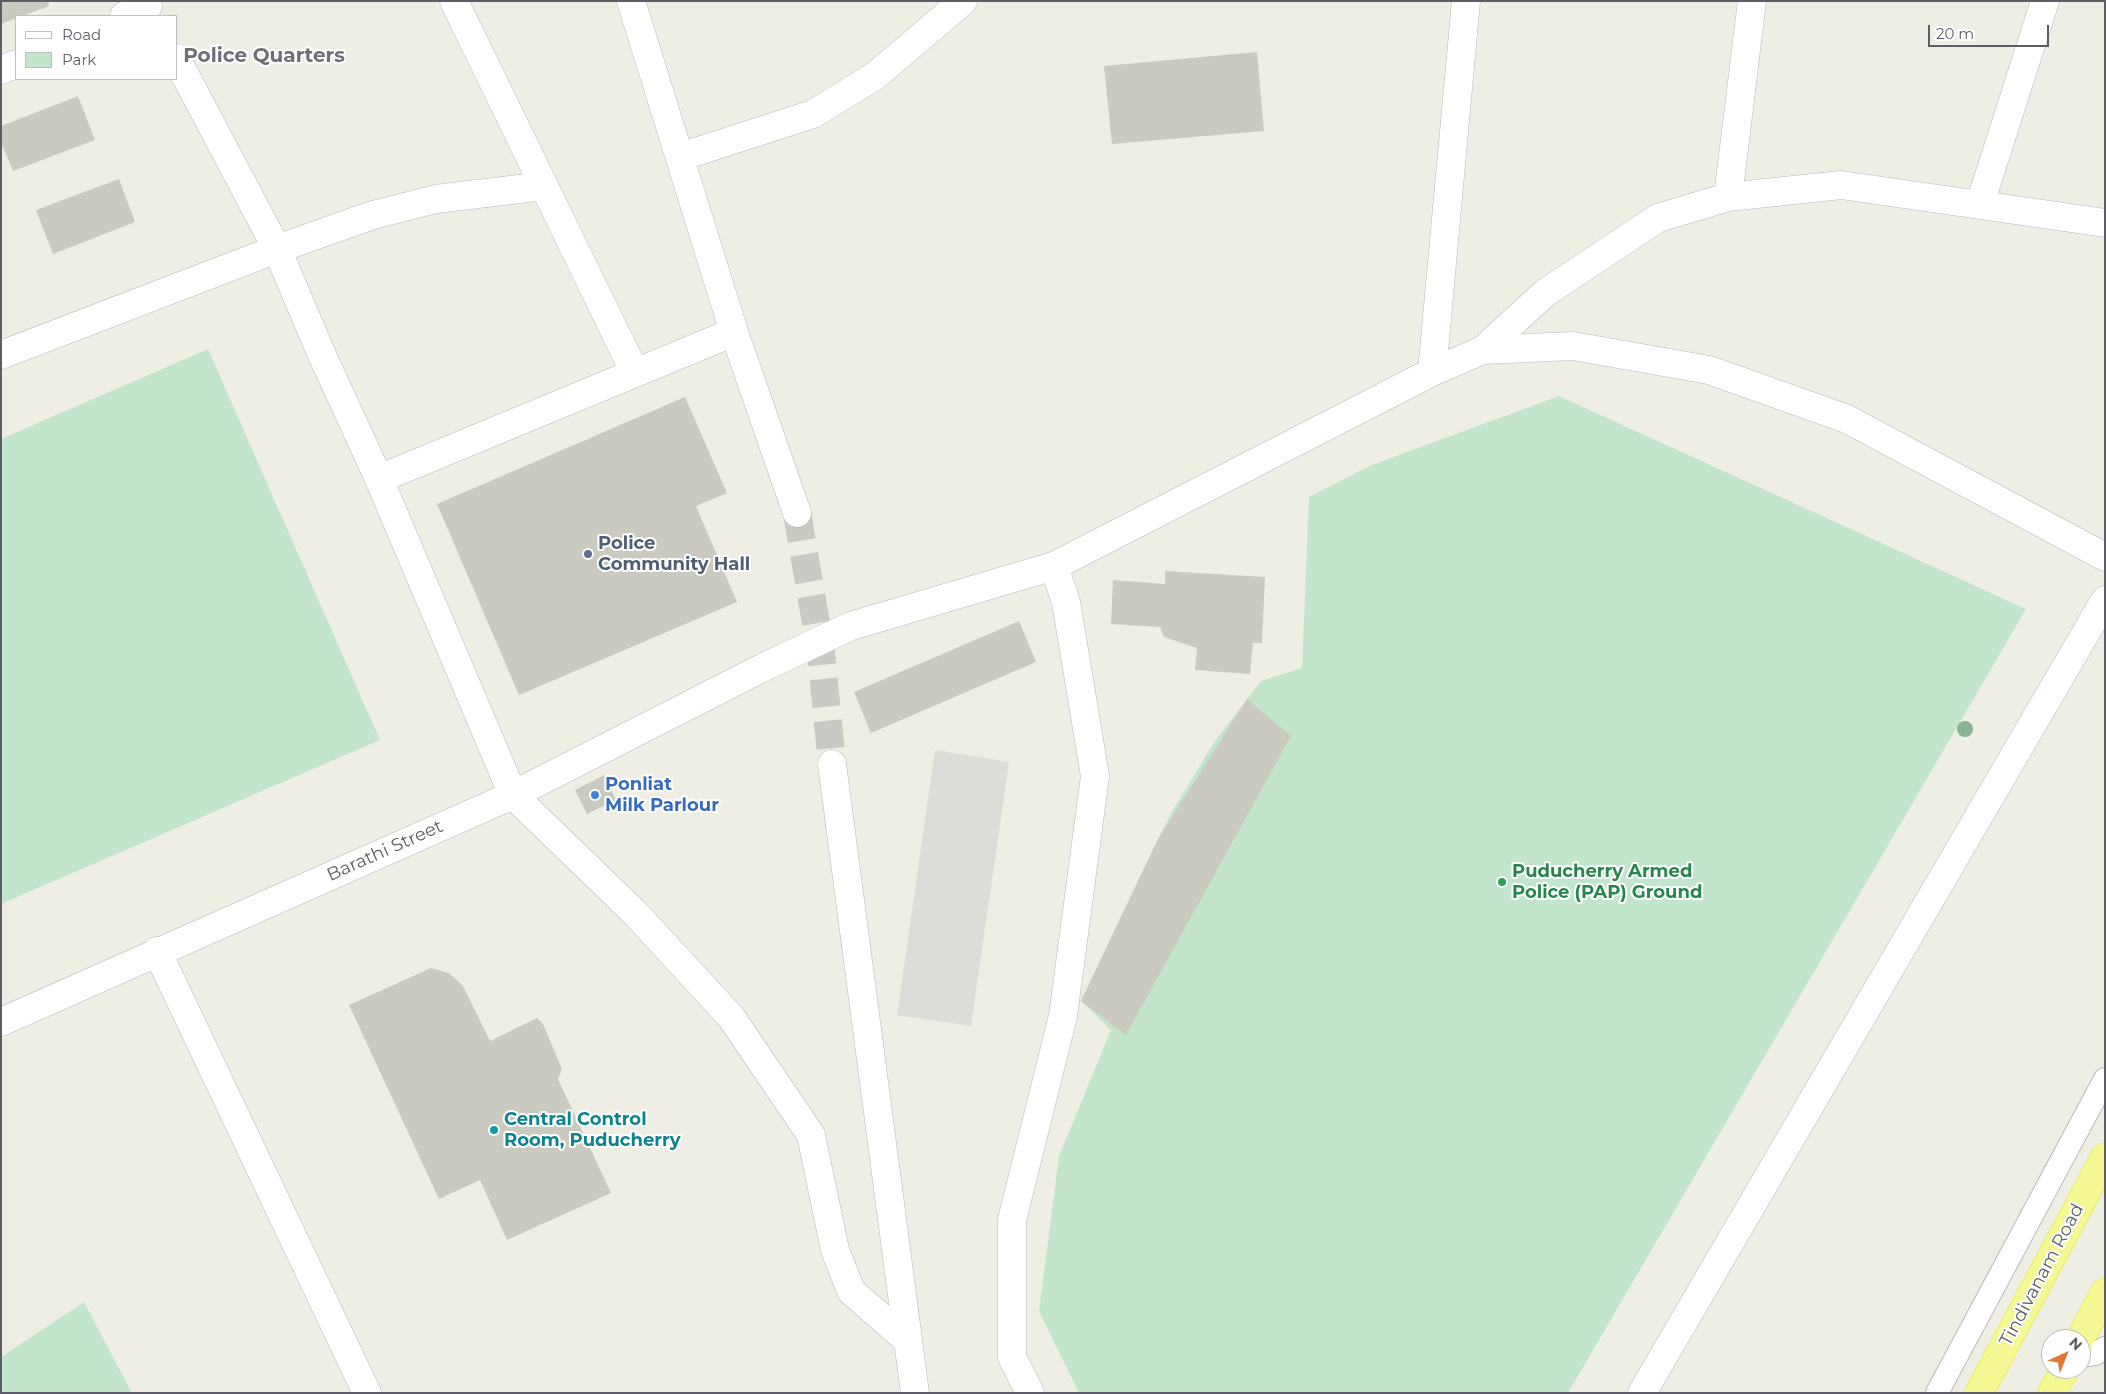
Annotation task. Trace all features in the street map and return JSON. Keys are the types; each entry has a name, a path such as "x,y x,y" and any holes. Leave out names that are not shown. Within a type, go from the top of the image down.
{"highway":[{"name":"Tindivanam Road","path":"1979,1393 2105,1157"},
{"path":"2085,1329 2105,1292"},
{"path":"2052,1393 2060,1379"}],"street":[{"path":"454,1 635,373"},
{"path":"631,1 734,332 797,513"},
{"path":"680,157 813,114 875,76 962,1"},
{"path":"1432,372 1466,1"},
{"path":"1728,197 1752,1"},
{"path":"1980,204 2046,1"},
{"path":"178,62 277,249 322,355 379,479 513,795 635,913 731,1017 811,1135 835,1250 851,1291 906,1339"},
{"path":"1,70 15,64"},
{"path":"1483,350 1545,293 1658,218 1728,197 1841,185 2105,223"},
{"path":"1,355 277,249 373,215 436,199 544,186"},
{"path":"379,479 734,332"},
{"path":"1483,350 1573,346 1709,370 1847,419 2105,557"},
{"name":"Barathi Street","path":"1,1022 513,795 762,668 851,626 1054,566 1432,372 1483,350"},
{"path":"1030,1393 1012,1357 1012,1220 1063,1016 1095,776 1066,602 1054,566"},
{"path":"1642,1393 2105,600"},
{"path":"832,764 914,1393"},
{"path":"158,951 367,1393"}],"lane":[{"path":"1937,1393 2105,1079"},
{"path":"2091,1354 2105,1348"}],"shaded area":[{"path":"935,750 1009,762 971,1026 897,1015"}],"green space":[{"path":"208,349 380,740 1,904 1,439"},
{"name":"Puducherry Armed Police (PAP) Ground","path":"1559,396 2026,609 1568,1393 1079,1393 1039,1311 1059,1156 1111,1030 1081,1001 1158,839 1174,808 1215,741 1261,681 1302,668 1309,497 1372,465"},
{"path":"84,1302 132,1393 1,1393 1,1357"}],"building":[{"path":"1,1 48,1 49,6 25,15 15,15 15,18 1,24"},
{"path":"1257,52 1264,131 1112,144 1104,66"},
{"path":"78,96 95,140 13,171 1,142 1,126"},
{"path":"119,179 135,222 53,254 36,210"},
{"name":"Police Community Hall","path":"685,397 727,493 696,506 737,602 519,695 437,504"},
{"path":"1165,571 1265,577 1262,643 1253,643 1250,674 1195,670 1197,648 1164,637 1160,627 1111,624 1113,580 1165,584"},
{"path":"1019,621 1036,662 871,733 854,692"},
{"path":"1247,699 1291,736 1126,1035 1081,1001 1158,839"},
{"name":"Ponliat Milk Parlour","path":"604,775 616,800 587,814 575,790"},
{"name":"Central Control Room, Puducherry","path":"431,968 449,973 463,986 490,1041 537,1018 543,1024 562,1069 558,1079 611,1193 507,1240 480,1180 439,1199 349,1005"}],"tunnel":[{"path":"797,513 821,652 832,764"}],"place":[{"name":"Police Community Hall","path":"588,554"},
{"name":"Ponliat Milk Parlour","path":"595,795"},
{"name":"Puducherry Armed Police (PAP) Ground","path":"1502,882"},
{"name":"Central Control Room, Puducherry","path":"494,1130"}],"district":[{"name":"Police Quarters","path":"264,56"}]}
